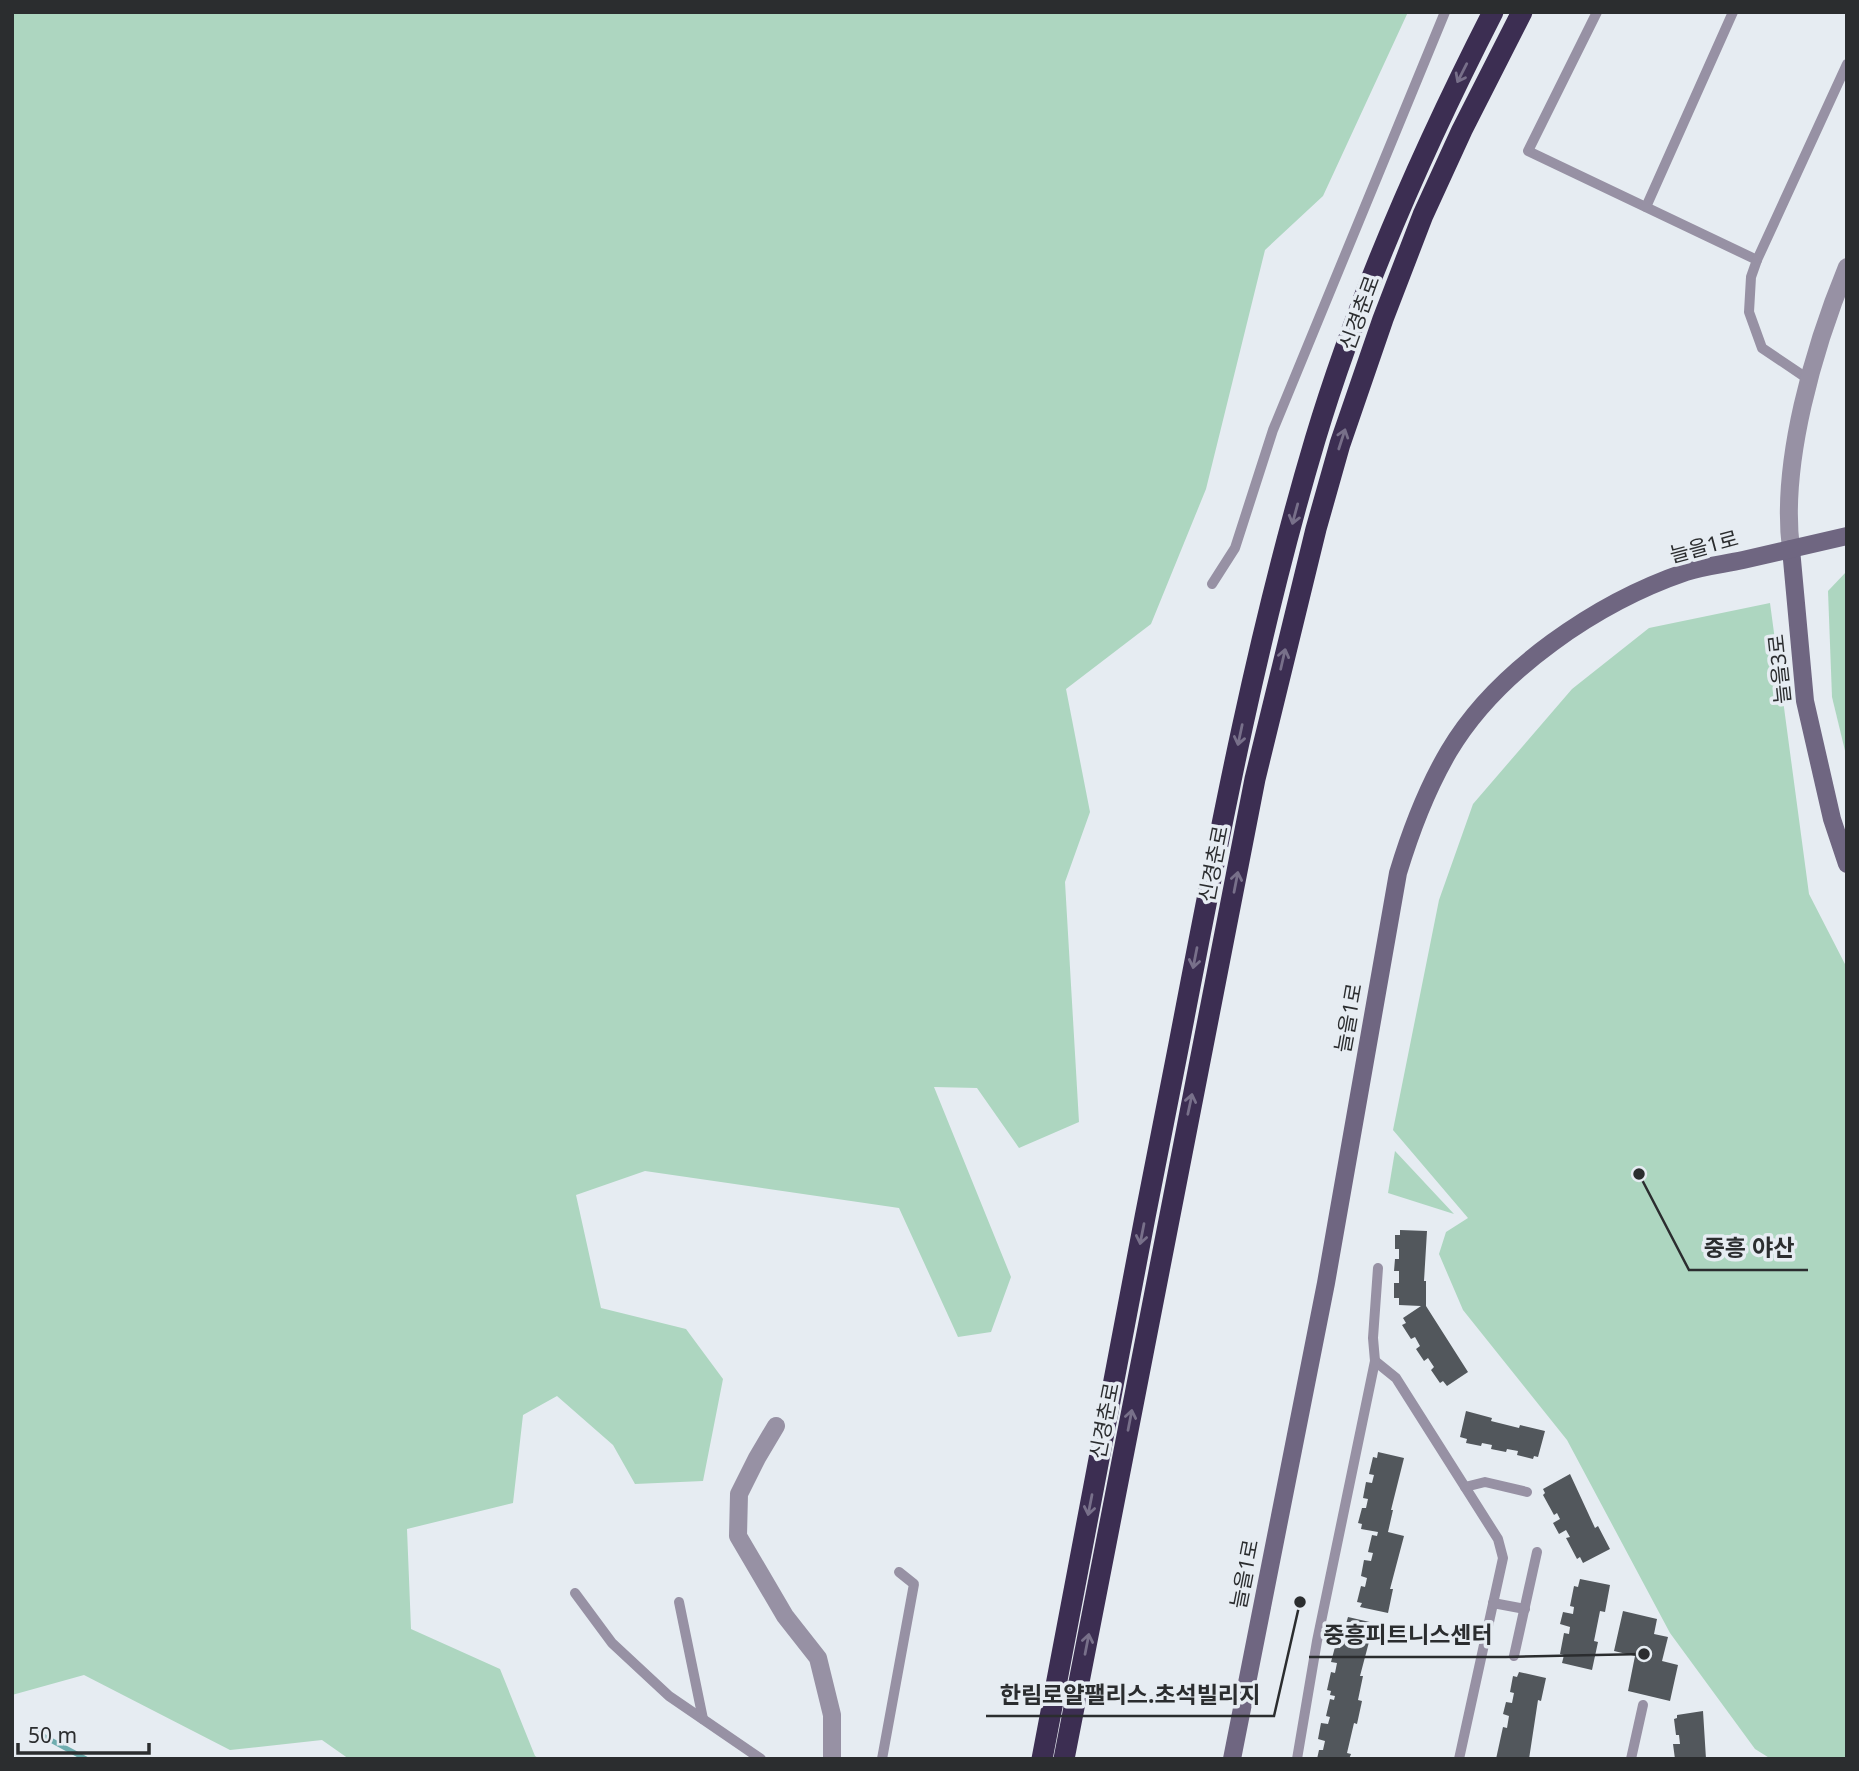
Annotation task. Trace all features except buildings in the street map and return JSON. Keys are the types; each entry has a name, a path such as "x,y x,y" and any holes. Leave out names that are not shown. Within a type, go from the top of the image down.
{"highway":[{"name":"신경춘로","path":"1042,1759 1154,1167 1248,701 1315,438 1355,322 1394,225 1457,83 1493,12"},
{"name":"신경춘로","path":"1064,1759 1255,779 1291,624 1340,444 1383,319 1423,215 1462,130 1522,12"}],"street":[{"path":"1791,549 1788,524 1789,484 1808,379 1847,267"},
{"name":"늘을1로","path":"1232,1759 1326,1283 1398,873 1409,834 1425,794 1450,749 1478,713 1511,677 1557,639 1620,601 1687,572 1847,536"},
{"name":"늘을3로","path":"1791,549 1805,701 1832,818 1847,864"},
{"path":"776,1426 739,1494 738,1536 785,1616 818,1658 832,1715 832,1759"}],"lane":[{"path":"1212,584 1235,548 1273,430 1445,12"},
{"path":"1597,12 1528,151 1756,260"},
{"path":"1646,207 1733,12"},
{"path":"1808,379 1762,348 1749,312 1751,277 1756,260 1847,64"},
{"path":"1297,1759 1317,1641 1375,1361 1373,1338 1378,1268"},
{"path":"1375,1361 1396,1378 1498,1539 1503,1558 1459,1759"},
{"path":"1465,1487 1485,1482 1527,1492"},
{"path":"1514,1656 1537,1552"},
{"path":"882,1759 914,1584 899,1572"},
{"path":"575,1593 612,1643 669,1696 761,1759"},
{"path":"679,1602 703,1719"},
{"path":"1493,1603 1525,1609"},
{"path":"1631,1759 1643,1705"}],"green space":[{"path":"12,12 1408,12 1323,196 1265,250 1206,489 1151,624 1066,689 1090,812 1065,882 1079,1122 1019,1148 977,1088 934,1087 1011,1277 991,1332 958,1337 899,1208 645,1171 576,1195 601,1308 686,1329 723,1379 703,1481 635,1484 613,1445 557,1396 523,1415 513,1503 407,1529 411,1629 500,1669 535,1756 540,1759 349,1759 322,1740 230,1750 84,1675 12,1695"},
{"path":"1847,571 1847,759 1832,697 1828,591"},
{"path":"1770,603 1809,894 1847,968 1847,1759 1771,1759 1755,1749 1670,1633 1567,1440 1463,1310 1439,1254 1446,1232 1468,1218 1393,1130 1439,900 1473,804 1572,689 1649,628"},
{"path":"1395,1151 1454,1214 1388,1193"}],"waterway":[{"path":"32,1730 86,1759"}],"place":[{"name":"중흥 야산","path":"1639,1174"},
{"name":"한림로얄팰리스.초석빌리지","path":"1300,1602"},
{"name":"중흥피트니스센터","path":"1644,1654"}]}
